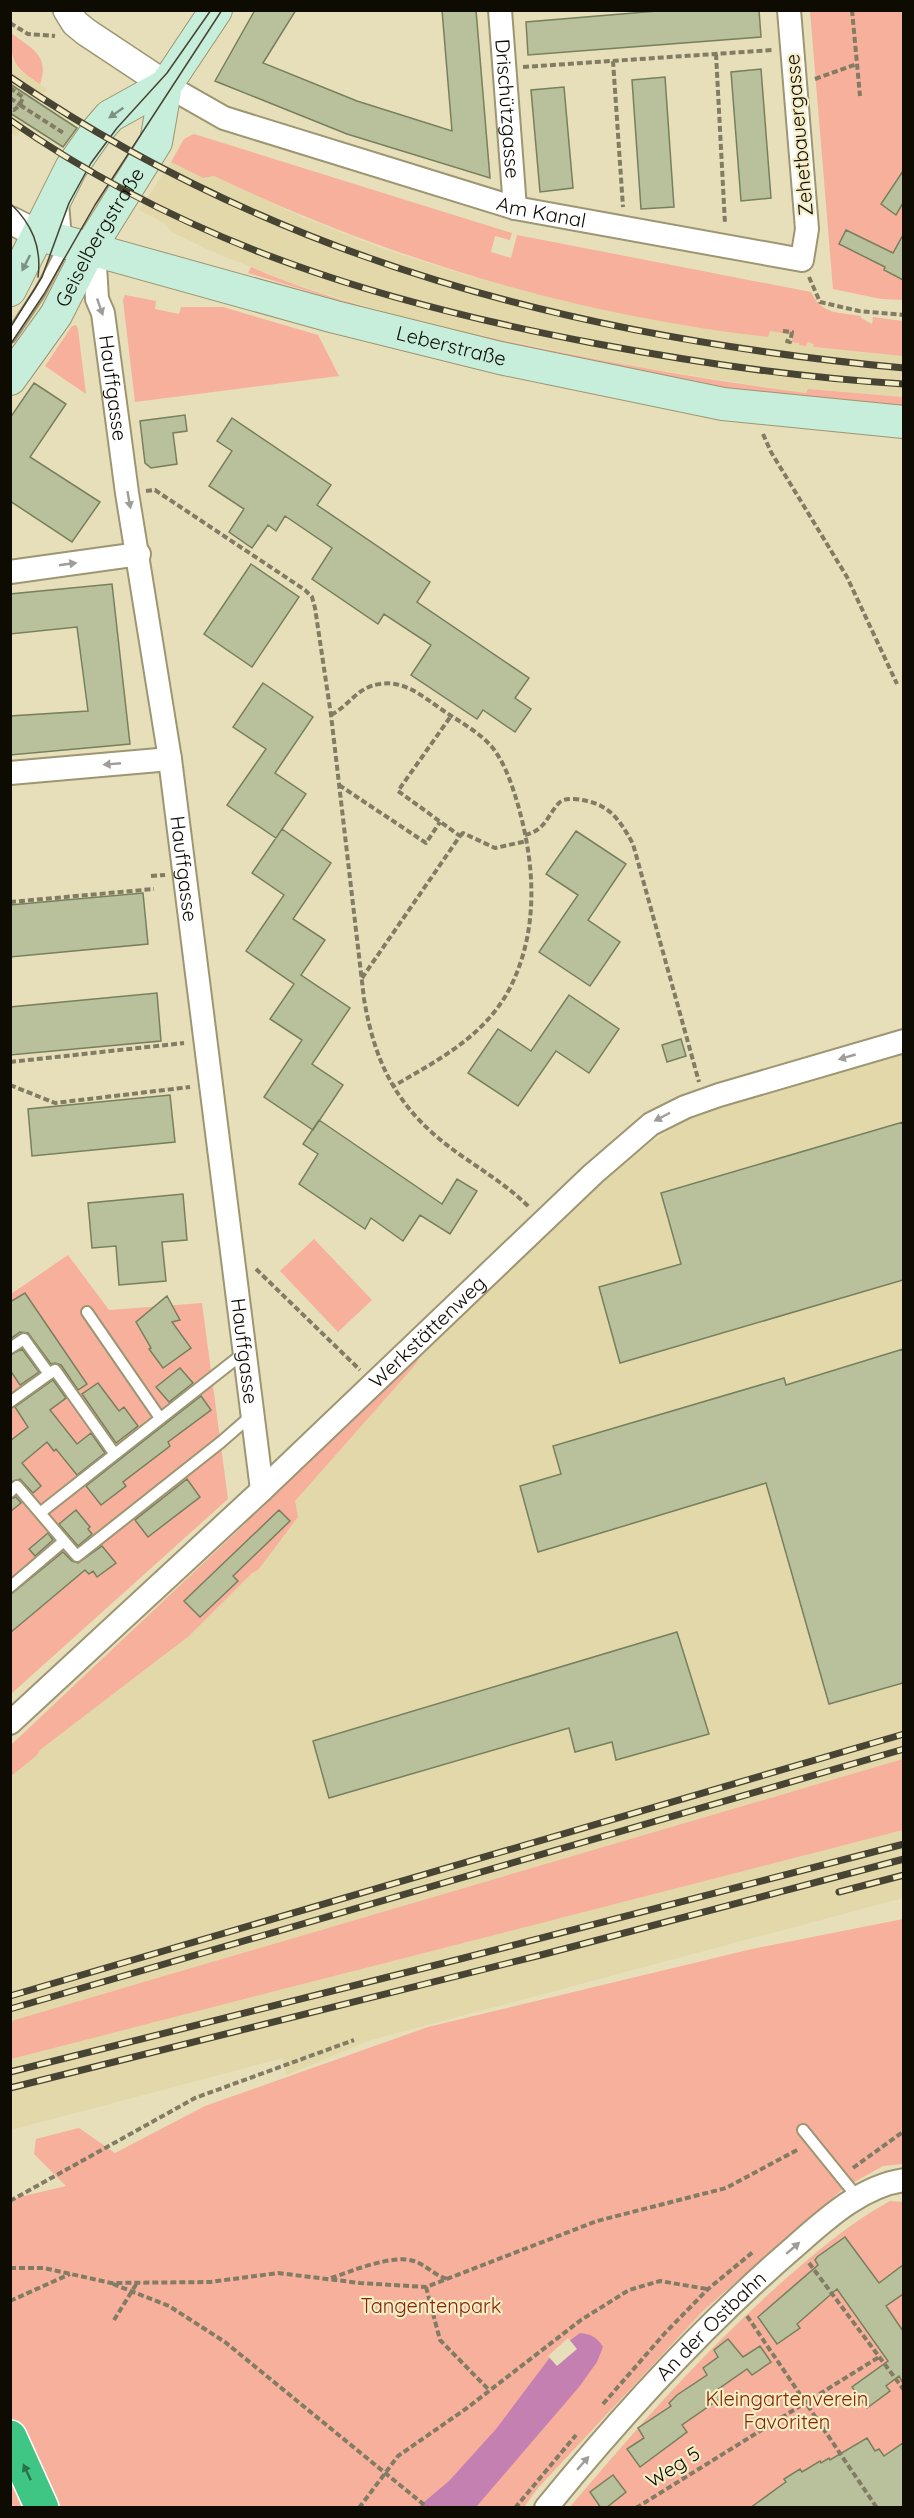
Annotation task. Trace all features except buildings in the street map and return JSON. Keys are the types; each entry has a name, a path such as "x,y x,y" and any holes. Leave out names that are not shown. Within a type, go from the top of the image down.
{"highway":[{"path":"10,2437 42,2508"}],"main road":[{"name":"Geiselbergstraße","path":"10,290 81,236 156,142 166,85 216,10"},
{"name":"Geiselbergstraße","path":"10,379 44,334 63,303 81,236 62,188 71,168 110,116 166,85"},
{"name":"Leberstraße","path":"81,236 413,337 689,398 764,410 903,422"}],"street":[{"path":"67,10 75,23 86,32 166,85"},
{"name":"Drischützgasse","path":"500,10 515,208"},
{"name":"Zehetbauergasse","path":"789,10 807,229 802,260"},
{"name":"Am Kanal","path":"166,85 224,118 515,208 802,260"},
{"name":"Leberstraße","path":"10,220 81,236"},
{"name":"Hauffgasse","path":"81,236 97,299 103,313 127,494 139,554 170,759 262,1490"},
{"path":"10,572 139,554"},
{"path":"10,773 170,759"},
{"name":"Werkstättenweg","path":"10,1723 262,1490 593,1174 651,1124 675,1111 704,1100 903,1041"},
{"name":"An der Ostbahn","path":"546,2508 653,2384 734,2302 794,2247 833,2213 881,2186 903,2181"}],"lane":[{"path":"10,337 81,236"},
{"path":"87,1312 160,1418"},
{"path":"10,1348 24,1339 49,1374"},
{"path":"40,1512 245,1352"},
{"path":"10,1402 56,1370 114,1453"},
{"path":"10,1492 17,1486 77,1556 252,1415"},
{"path":"10,1587 64,1541"},
{"path":"803,2130 858,2198"}],"path":[{"path":"852,10 860,96"},
{"path":"10,23 28,34 44,37 86,32"},
{"path":"505,68 792,49"},
{"path":"716,54 726,246"},
{"path":"613,61 624,227"},
{"path":"795,86 857,64"},
{"path":"10,88 23,97 22,107"},
{"path":"10,98 68,136"},
{"path":"10,108 14,111 22,107"},
{"path":"802,260 820,302 859,311 903,315"},
{"path":"783,331 792,332 790,342 784,340"},
{"path":"764,410 763,434 766,443 847,577 897,684"},
{"path":"127,494 155,490 305,590 312,597 331,715 362,979 374,1045 392,1087 425,1127 457,1153 503,1184 543,1221"},
{"path":"331,715 363,689 392,683 412,689 482,738 497,754 513,789 527,842 532,881 530,917 523,954 507,993 497,1010 471,1038 451,1053 392,1087"},
{"path":"451,716 398,791 460,836"},
{"path":"339,785 426,843 440,822"},
{"path":"525,835 533,833 548,822 559,802 568,798 592,800 609,809 624,828 633,844 704,1100"},
{"path":"362,979 460,836 464,833 495,848 527,842"},
{"path":"10,902 154,889"},
{"path":"10,1062 206,1041"},
{"path":"10,1085 55,1102 211,1083"},
{"path":"231,1245 374,1383"},
{"path":"10,2201 195,2098 354,2040"},
{"path":"841,2176 903,2131"},
{"path":"111,2283 210,2282 278,2273 426,2287 597,2221 726,2188 811,2142"},
{"path":"794,2247 903,2390"},
{"path":"327,2279 378,2263 405,2259 414,2261 448,2279"},
{"path":"12,2266 44,2268 111,2283 169,2306 225,2342 428,2508"},
{"path":"10,2301 71,2274"},
{"path":"359,2508 398,2456 467,2409 581,2320 629,2290 660,2281 708,2289"},
{"path":"114,2320 137,2283"},
{"path":"426,2287 440,2340 489,2390"},
{"path":"734,2302 746,2315 877,2508"},
{"name":"Weg 5","path":"636,2508 879,2357"}],"shaded area":[{"path":"10,56 18,69 47,89 16,137 11,133"},
{"path":"171,162 203,178 214,176 300,216 381,248 459,273 565,301 669,322 768,337 769,331 793,335 813,344 814,347 903,356 903,397 809,389 806,393 637,367 435,326 351,302 286,281 209,250 172,232 164,223 139,210"},
{"path":"903,1050 903,1759 11,2021 11,1745 245,1524 245,1521 423,1351 580,1205 612,1171 693,1113"},
{"path":"903,1830 903,1898 371,2040 286,2075 283,2058 11,2130 10,2059"},
{"path":"580,2333 593,2337 603,2347 597,2362 579,2387 476,2507 417,2508 449,2481 496,2429 554,2352"}],"green space":[{"path":"810,11 903,11 903,300 881,299 833,289"},
{"path":"11,33 41,59 43,66 40,84 25,74 16,64 13,58"},
{"path":"194,134 512,233 510,240 495,236 491,252 511,258 517,235 811,292 820,305 826,309 861,316 872,324 873,317 903,321 903,356 814,347 808,342 806,346 799,345 799,343 792,342 793,335 770,331 768,337 625,314 554,298 415,258 280,206 214,176 203,178 171,162 184,139"},
{"path":"251,267 338,299 397,316 487,337 646,368 766,388 806,393 808,389 903,397 903,410 753,397 492,341 390,316 248,273"},
{"path":"125,295 156,301 155,309 179,314 181,307 223,307 318,335 339,376 135,402 123,300"},
{"path":"76,325 86,394 45,366 72,326"},
{"path":"314,1239 372,1300 338,1332 280,1271"},
{"path":"68,1255 109,1310 202,1303 228,1499 11,1694 11,1294"},
{"path":"423,1351 416,1364 295,1501 298,1517 258,1570 252,1573 189,1636 41,1749 36,1756 11,1776 11,1745 245,1524 245,1521"},
{"path":"903,1759 903,1830 11,2059 11,2021"},
{"name":"Tangentenpark","path":"903,1919 903,2164 883,2166 844,2188 704,2310 538,2488 524,2507 11,2507 11,2199 66,2186 34,2154 36,2139 79,2128 115,2153 205,2106 428,2027 752,1949"},
{"name":"Kleingartenverein Favoriten","path":"890,2201 903,2202 903,2507 569,2508 667,2396 744,2317 828,2243"}],"pier":[{"path":"568,2338 577,2349 557,2366 548,2356"}],"tram line":[{"path":"10,328 42,277 69,203 91,163 117,128 167,73 211,10"},
{"path":"10,345 44,294 95,205 222,10"},
{"path":"10,203 24,219 34,237 37,246 38,277"}],"railway":[{"path":"10,77 113,141 219,196 327,242 437,281 551,312 666,336 784,354 904,368"},
{"path":"10,120 78,164 148,203 219,236 366,289 519,328 636,351 789,374 904,384"},
{"path":"10,1996 904,1734"},
{"path":"10,2009 904,1749"},
{"path":"10,2072 904,1844"},
{"path":"10,2088 541,1955 904,1859"},
{"path":"839,1892 904,1875"}]}
